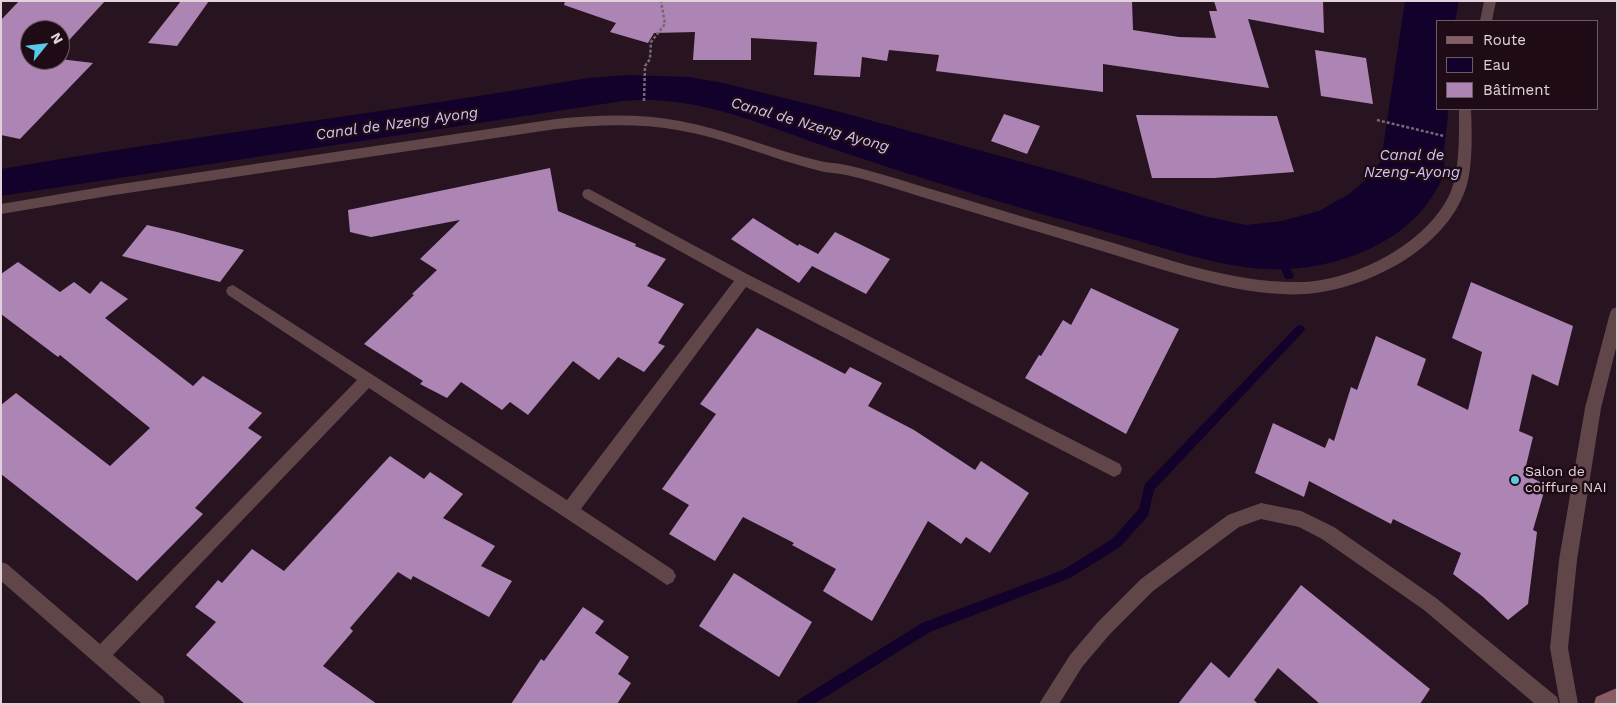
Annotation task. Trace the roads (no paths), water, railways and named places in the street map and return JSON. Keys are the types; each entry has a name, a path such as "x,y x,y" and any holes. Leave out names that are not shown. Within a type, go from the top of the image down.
{"main road":[{"path":"1603,704 1617,697"}],"street":[{"path":"1486,20 1490,1"},
{"path":"1,209 114,190 372,153 556,124 595,120 650,121 697,129 822,167 845,170 896,184 1184,270 1232,281 1280,288 1306,288 1348,280 1377,267 1399,254 1436,226 1458,193 1464,172 1466,110"},
{"path":"589,194 744,279 1114,468"},
{"path":"570,510 744,279"},
{"path":"233,291 367,380 570,510 667,576"},
{"path":"1569,704 1559,648 1568,560 1593,408 1617,313"},
{"path":"100,656 367,380"},
{"path":"1048,704 1076,661 1104,628 1147,585 1234,521 1261,511 1301,519 1328,532 1430,604 1550,704"},
{"path":"1,570 156,704"}],"water":[{"name":"Canal de Nzeng-Ayong","path":"1405,1 1459,1 1455,20 1436,20 1436,110 1448,110 1444,169 1439,185 1430,200 1415,217 1398,232 1378,245 1334,262 1311,267 1265,269 1191,256 937,183 729,113 677,102 650,100 623,101 1,196 1,169 588,78 627,75 689,77 723,83 833,110 1069,175 1204,216 1246,225 1282,221 1319,211 1349,194 1368,178 1381,161"}],"waterway":[{"path":"1280,256 1289,276"},
{"path":"802,704 926,627 1066,574 1116,543 1144,512 1149,488 1300,329"}],"place":[{"name":"Salon de coiffure NAI","path":"1515,480"}],"water label":[{"name":"Canal de Nzeng Ayong","path":"397,124"},
{"name":"Canal de Nzeng Ayong","path":"810,125"}]}
